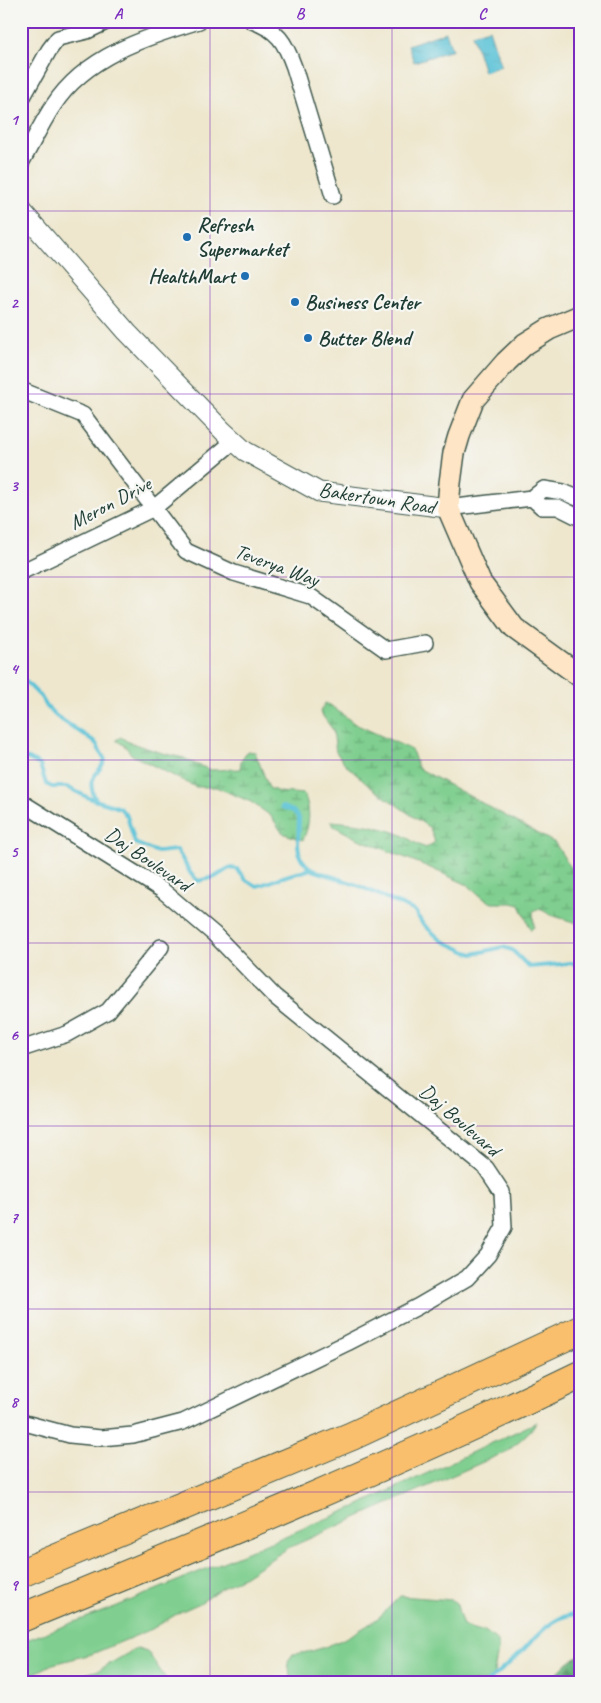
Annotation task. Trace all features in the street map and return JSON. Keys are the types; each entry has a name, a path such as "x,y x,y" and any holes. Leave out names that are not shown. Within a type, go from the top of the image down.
{"highway":[{"path":"21,1573 352,1436 580,1330"},
{"path":"21,1618 332,1489 580,1375"}],"main road":[{"path":"448,508 454,453 473,400 506,362 526,344 549,329 580,316"},
{"name":"Bakertown Road","path":"448,508 480,582 514,628 580,676"}],"street":[{"path":"21,100 49,50 58,38 87,31 108,21"},
{"path":"21,163 54,105 69,86 98,61 159,34 200,21"},
{"path":"252,21 278,35 286,46 294,66 333,196"},
{"name":"Bakertown Road","path":"21,210 127,332 245,451 319,492 448,508"},
{"name":"Teverya Way","path":"21,390 83,416 186,551 234,573 310,596 386,650 425,642"},
{"name":"Meron Drive","path":"21,572 154,508 234,441"},
{"path":"448,508 532,498 544,489 564,492 580,499"},
{"path":"532,498 542,507 558,507 580,518"},
{"name":"Daj Boulevard","path":"21,802 162,890 214,934 274,996 486,1168 502,1192 504,1226 488,1255 467,1278 417,1307 346,1344 183,1422 133,1436 101,1438 70,1435 21,1422"},
{"path":"21,1049 67,1034 108,1011 161,947"}],"green space":[{"path":"325,703 355,724 410,749 418,768 555,843 580,883 580,924 536,909 533,912 534,927 531,930 520,905 492,903 468,885 356,838 334,826 330,821 375,827 402,835 426,848 435,842 430,828 369,786 346,765 336,752 333,730 320,712"},
{"path":"121,737 128,742 184,758 211,770 240,769 241,761 247,751 255,752 269,788 279,792 304,794 309,817 303,840 285,834 271,816 251,802 216,787 196,787 132,755 125,746 116,740"},
{"path":"537,1422 508,1451 288,1548 200,1603 180,1612 152,1629 92,1654 53,1664 21,1680 21,1642 115,1607 357,1506"},
{"path":"400,1596 452,1600 457,1604 463,1625 476,1631 485,1631 498,1641 492,1682 291,1682 288,1661 293,1654 324,1647 353,1634 379,1617"},
{"path":"137,1648 147,1651 168,1682 59,1682 99,1670"},
{"path":"580,1655 580,1682 548,1682 568,1662"}],"water":[{"path":"489,29 501,66 484,72 472,34"},
{"path":"446,32 452,50 414,62 408,45"}],"waterway":[{"path":"21,619 26,622 21,650"},
{"path":"21,677 41,697 56,716 95,742 105,760 93,778 91,786 96,801"},
{"path":"21,758 29,759 40,765 46,784 52,787 67,787 89,798 120,808 127,816 135,843 157,852 177,850 191,874 198,881 215,877 229,868 237,869 246,880 256,886 310,869 357,885 415,911 422,923 441,940 467,952 473,954 503,947 512,950 529,967 572,963 580,967"},
{"path":"282,807 293,811 299,818 298,845 300,857 310,869"},
{"path":"488,1682 546,1627 561,1618 580,1614"}],"place":[{"name":"Refresh Supermarket","path":"187,237"},
{"name":"HealthMart","path":"245,276"},
{"name":"Business Center","path":"295,302"},
{"name":"Butter Blend","path":"308,338"}]}
